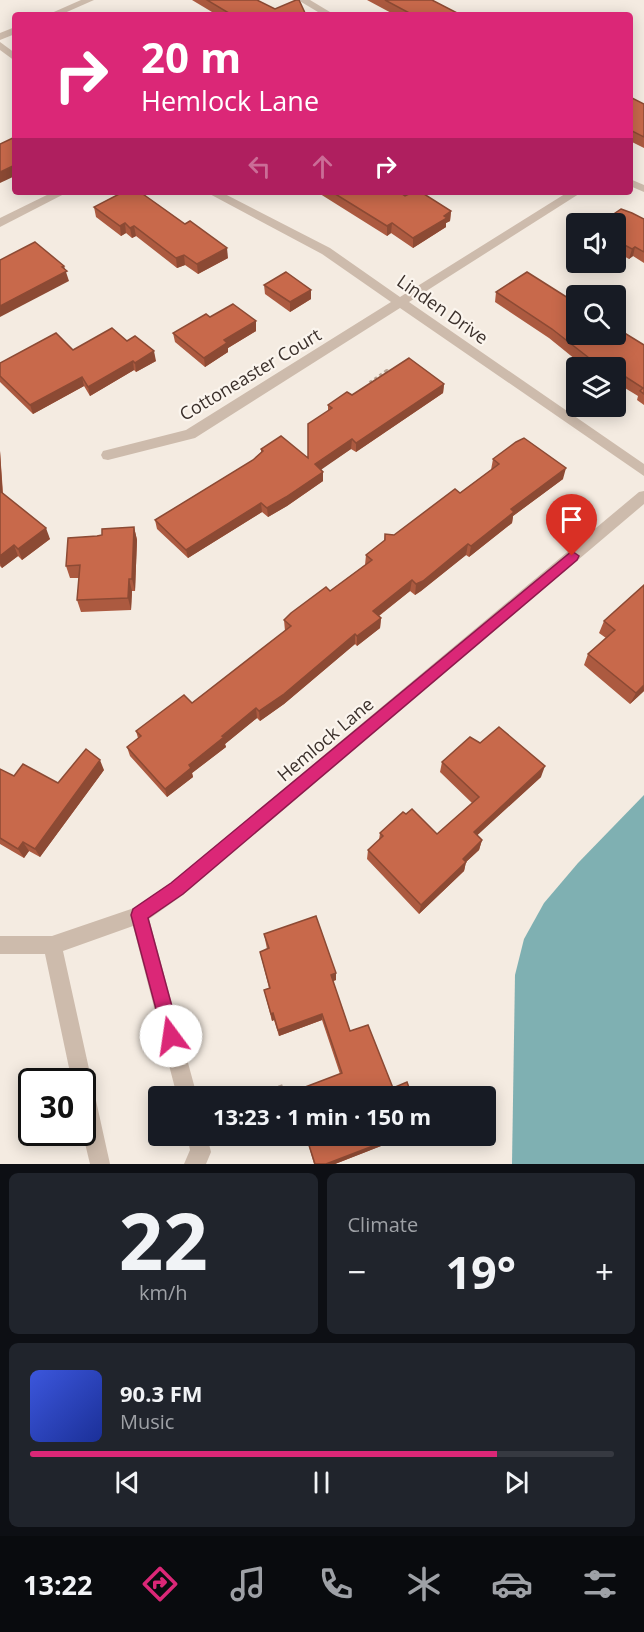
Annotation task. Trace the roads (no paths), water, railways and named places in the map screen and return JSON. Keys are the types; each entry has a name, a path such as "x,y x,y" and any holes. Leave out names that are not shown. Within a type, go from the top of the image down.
{"street":[{"path":"59,12 89,0"},
{"path":"303,0 325,12"},
{"path":"0,45 12,55"},
{"path":"0,223 56,195"},
{"name":"Linden Drive","path":"218,195 326,251 644,471"},
{"name":"Cottoneaster Court","path":"108,455 190,434 571,195"},
{"name":"Hemlock Lane","path":"0,945 52,945 139,915 177,888 644,496"},
{"path":"139,915 184,1086"},
{"path":"52,945 79,1068"},
{"path":"96,1146 100,1164"},
{"path":"194,1164 201,1152 199,1146"}],"water":[{"path":"644,795 644,1164 512,1164 515,975 524,939 544,903 578,863"}]}
